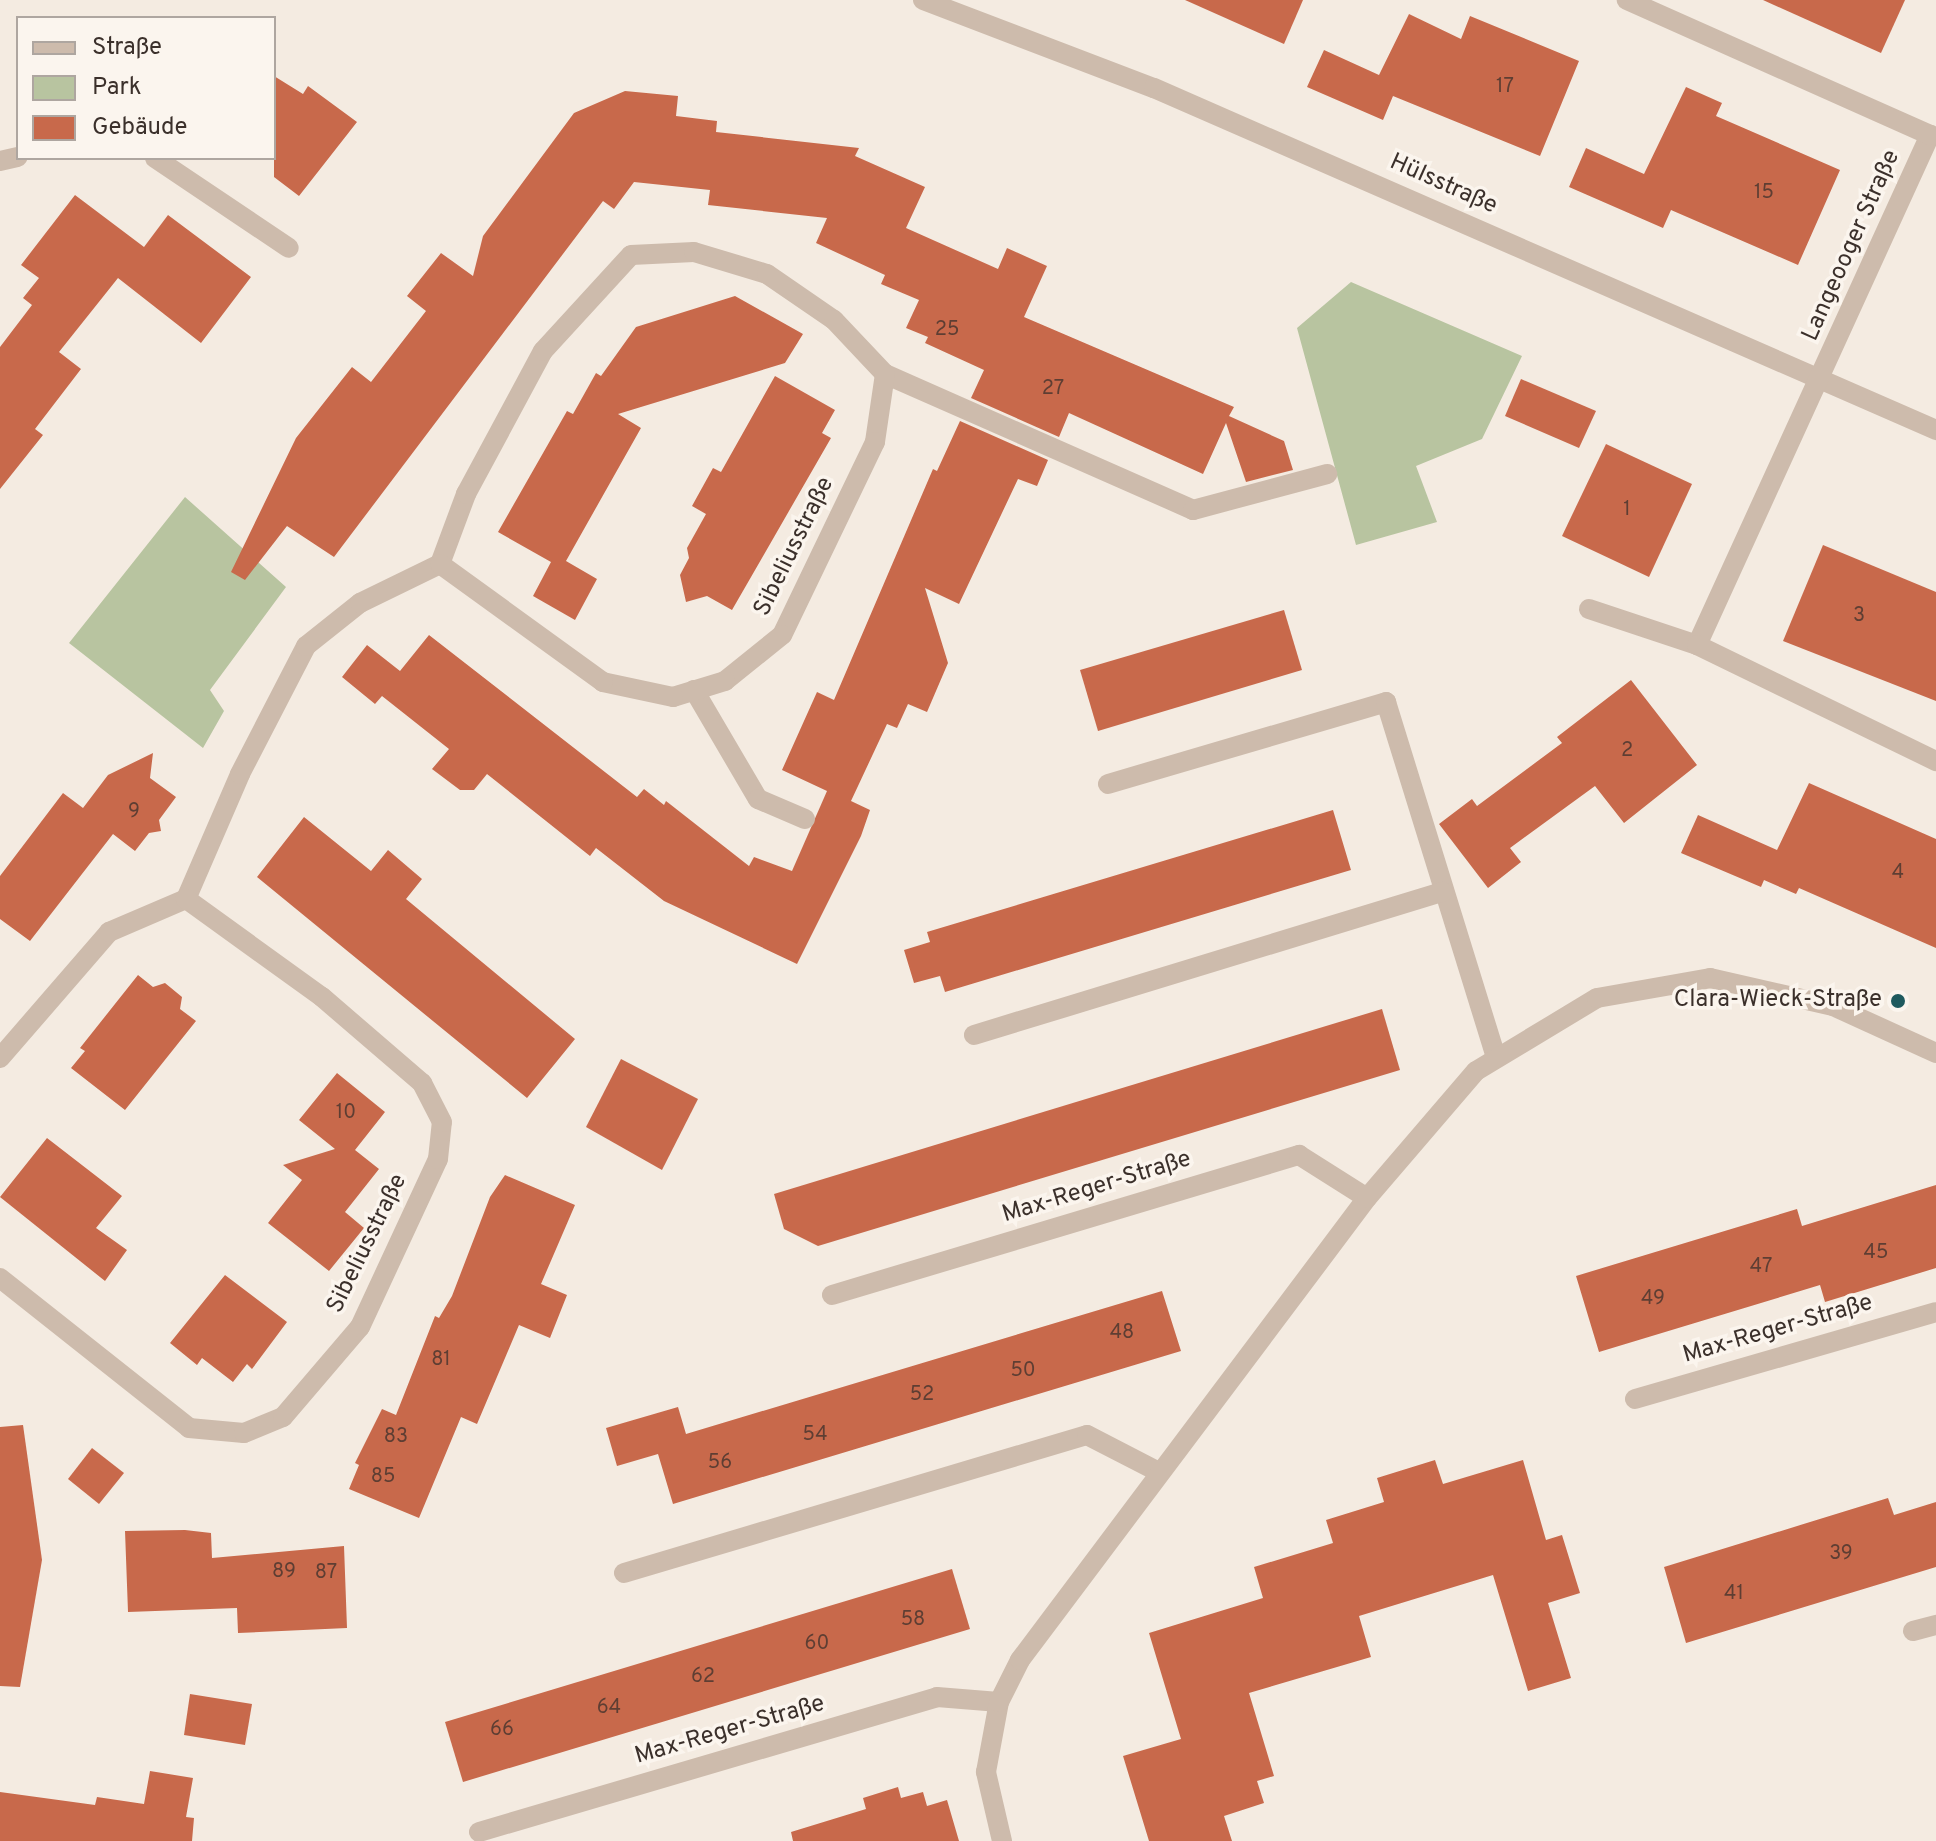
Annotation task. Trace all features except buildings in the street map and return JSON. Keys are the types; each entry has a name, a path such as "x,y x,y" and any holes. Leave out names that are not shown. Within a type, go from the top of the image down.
{"street":[{"name":"Hülsstraße","path":"923,0 1154,88 1936,430"},
{"name":"Langeooger Straße","path":"1627,0 1934,132 1821,379"},
{"path":"158,160 289,248"},
{"path":"0,1058 109,932 186,899 240,774 306,646 360,603 440,564 466,494 543,351 631,255 694,252 767,274 834,320 885,374 1193,510 1327,474"},
{"name":"Sibeliusstraße","path":"440,564 603,682 673,697 725,681 782,635 875,442 885,374"},
{"path":"1697,645 1821,379"},
{"path":"1589,609 1697,645 1936,761"},
{"path":"694,690 758,799 805,819"},
{"path":"1108,784 1386,702 1495,1055"},
{"path":"974,1035 1443,892"},
{"name":"Sibeliusstraße","path":"0,1278 189,1428 244,1433 283,1417 360,1327 438,1159 442,1122 422,1083 322,997 186,899"},
{"path":"1002,1841 986,1772 999,1702 1020,1660 1367,1198 1495,1055 1597,998 1710,978 1833,1006 1936,1053"},
{"name":"Max-Reger-Straße","path":"832,1295 1299,1155 1367,1198"},
{"name":"Max-Reger-Straße","path":"1635,1399 1936,1312"},
{"path":"624,1573 1087,1435 1159,1472"},
{"path":"1913,1631 1936,1625"},
{"name":"Max-Reger-Straße","path":"479,1832 937,1697 999,1702"}],"green space":[{"path":"1351,282 1522,356 1482,439 1416,466 1437,522 1356,545 1297,328"},
{"path":"185,497 286,587 210,690 224,711 203,748 69,643"}],"place":[{"name":"Clara-Wieck-Straße","path":"1898,1001"}]}
